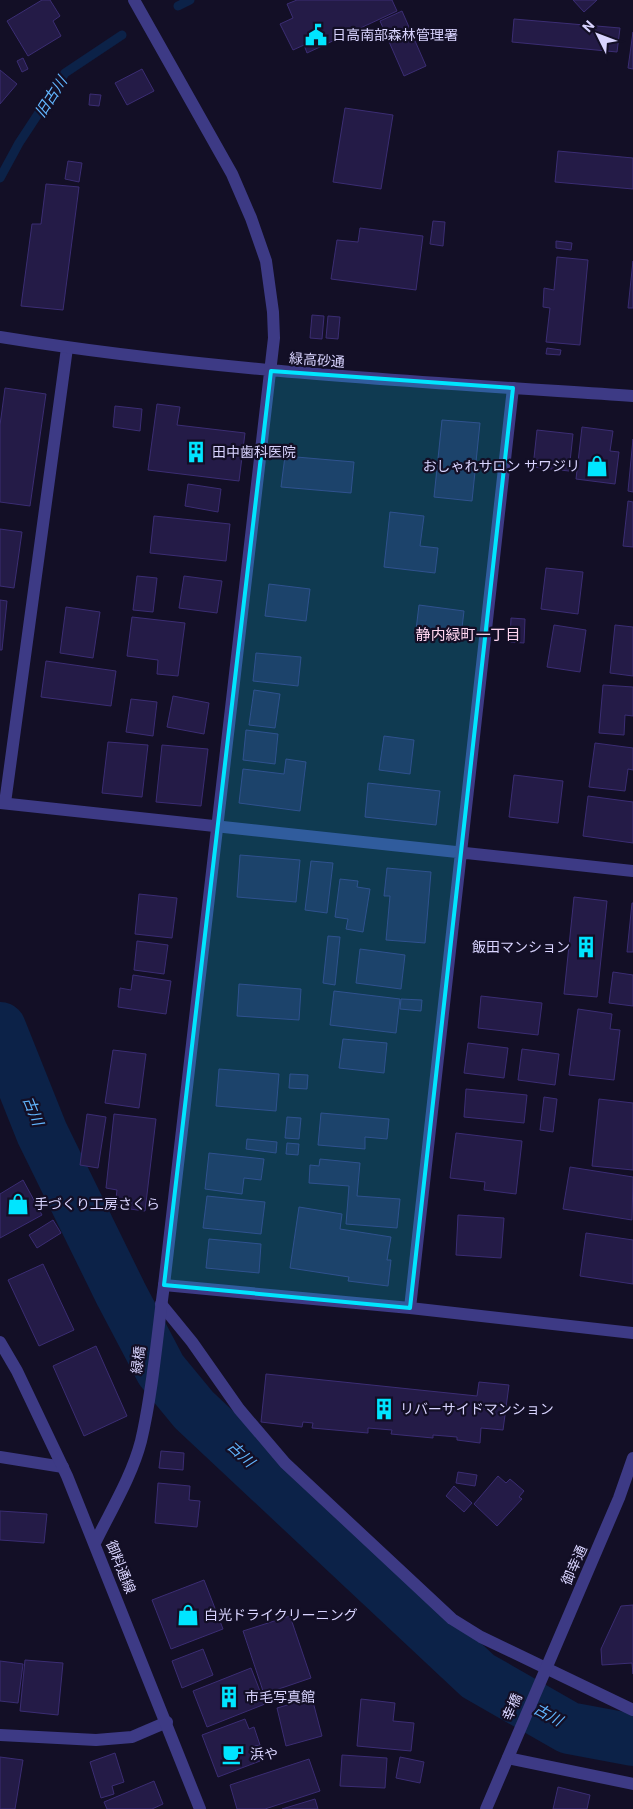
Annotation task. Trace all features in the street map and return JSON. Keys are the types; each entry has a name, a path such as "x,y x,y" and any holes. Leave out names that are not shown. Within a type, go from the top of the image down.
{"street":[{"name":"緑橋","path":"95,1542 127,1478 141,1442 148,1399 164,1285 216,826 271,372 273,312 266,261 251,218 232,174 134,0"},
{"name":"緑高砂通","path":"0,337 67,348 271,372 633,396"},
{"path":"67,348 3,803 462,851 633,871"},
{"path":"410,1308 513,388"},
{"path":"164,1285 410,1308 633,1333"},
{"path":"161,1304 192,1342 239,1409 285,1463 452,1620 481,1637 633,1710"},
{"name":"御料通線","path":"0,1342 17,1371 63,1467 95,1542 200,1809"},
{"path":"0,1457 63,1467"},
{"name":"御幸通","path":"539,1682 619,1498 633,1458"},
{"name":"幸橋","path":"508,1758 539,1682"},
{"path":"0,1735 96,1740 132,1737 167,1722"},
{"path":"486,1809 508,1758 633,1784"}],"highlighted area":[{"path":"271,371 513,388 410,1308 164,1285"}],"building":[{"path":"42,0 50,0 60,16 53,21 61,36 28,56 7,21"},
{"name":"日高南部森林管理署","path":"297,0 392,0 397,11 307,53 304,45 293,50 280,24 293,18 287,4"},
{"path":"573,0 597,0 584,12"},
{"path":"402,11 426,66 404,76 380,21"},
{"path":"514,19 620,28 617,52 512,42"},
{"path":"633,32 633,69 628,68"},
{"path":"23,58 28,69 22,72 17,61"},
{"path":"142,69 154,91 127,105 115,83"},
{"path":"0,70 17,84 0,104"},
{"path":"90,94 101,95 99,106 89,105"},
{"path":"345,108 393,115 381,189 333,182"},
{"path":"558,151 633,158 633,189 555,182"},
{"path":"68,161 82,163 79,182 65,179"},
{"path":"46,184 79,187 63,310 21,306 32,224 41,224"},
{"path":"433,221 445,222 443,246 430,244"},
{"path":"360,228 423,236 416,290 331,279 337,240 358,242"},
{"path":"556,241 572,243 571,250 556,248"},
{"path":"557,257 588,260 580,345 546,342 550,308 543,307 544,288 554,290"},
{"path":"633,261 633,308 628,308"},
{"path":"312,315 324,316 322,339 310,338"},
{"path":"328,316 340,317 338,339 326,338"},
{"path":"547,348 561,350 560,355 546,354"},
{"path":"5,388 46,394 30,506 0,502 0,425"},
{"name":"田中歯科医院","path":"157,404 180,407 177,425 245,433 239,481 148,470"},
{"path":"115,406 142,409 140,431 113,427"},
{"path":"442,420 480,423 472,501 434,497"},
{"name":"おしゃれサロン サワジリ","path":"582,427 613,431 610,451 619,452 615,484 576,479"},
{"path":"537,430 573,434 569,471 533,467"},
{"path":"633,439 633,492 628,491"},
{"path":"285,456 354,462 351,493 281,487"},
{"path":"188,484 221,489 218,512 185,506"},
{"path":"628,501 633,502 633,547 623,546"},
{"path":"390,512 424,516 420,546 438,548 435,573 384,567"},
{"path":"154,516 230,524 226,561 150,553"},
{"path":"0,529 22,532 14,588 0,586"},
{"path":"546,568 583,572 578,614 541,609"},
{"path":"137,576 157,578 153,612 133,610"},
{"path":"184,576 222,581 217,613 179,608"},
{"path":"269,584 310,589 306,621 265,616"},
{"path":"0,600 7,601 2,650 0,650"},
{"path":"419,605 464,611 461,636 416,630"},
{"path":"66,607 100,612 93,658 60,653"},
{"path":"132,617 185,623 178,676 157,674 158,660 127,656"},
{"path":"511,618 525,619 524,643 510,642"},
{"path":"554,625 586,630 580,672 547,667"},
{"path":"615,625 633,627 633,676 610,673"},
{"path":"256,653 301,657 298,686 253,681"},
{"path":"46,661 116,671 111,706 41,697"},
{"path":"603,685 633,687 633,716 625,715 624,735 599,733"},
{"path":"254,690 280,694 275,728 249,725"},
{"path":"173,696 209,703 204,734 167,727"},
{"path":"131,699 157,702 153,736 126,732"},
{"path":"246,730 278,734 275,764 243,760"},
{"path":"384,736 414,740 410,774 379,770"},
{"path":"108,742 148,745 142,797 102,793"},
{"path":"595,743 633,748 633,770 628,769 625,791 589,787"},
{"path":"162,745 208,749 201,806 156,802"},
{"path":"286,759 306,762 300,811 239,803 243,769 284,774"},
{"path":"514,775 563,781 558,823 509,817"},
{"path":"368,783 440,791 436,825 365,817"},
{"path":"588,796 633,802 633,843 583,836"},
{"path":"240,855 300,860 296,902 237,897"},
{"path":"311,861 333,863 327,913 305,910"},
{"path":"387,868 431,872 425,943 386,940 390,896 384,896"},
{"path":"340,879 358,881 357,887 370,889 363,932 346,929 348,919 335,917"},
{"path":"139,894 177,898 172,938 135,934"},
{"name":"飯田マンション","path":"574,897 607,901 597,997 564,994"},
{"path":"632,903 633,952 627,952"},
{"path":"328,936 340,937 335,985 323,983"},
{"path":"137,941 168,945 164,974 134,970"},
{"path":"360,949 405,955 401,989 356,983"},
{"path":"613,972 633,975 633,1006 609,1003"},
{"path":"133,975 171,981 166,1014 118,1007 120,988 131,990"},
{"path":"239,984 301,989 299,1020 237,1016"},
{"path":"334,991 400,999 396,1033 330,1025"},
{"path":"481,996 542,1003 538,1035 478,1028"},
{"path":"401,999 422,1000 421,1011 400,1009"},
{"path":"578,1009 612,1014 610,1029 620,1030 614,1080 569,1075"},
{"path":"343,1039 387,1043 384,1073 339,1068"},
{"path":"468,1043 508,1048 504,1078 464,1073"},
{"path":"522,1049 559,1054 555,1085 518,1080"},
{"path":"113,1050 146,1054 139,1108 105,1103"},
{"path":"219,1069 279,1074 276,1111 216,1106"},
{"path":"290,1074 308,1075 307,1089 289,1088"},
{"path":"466,1089 527,1095 524,1123 464,1117"},
{"path":"544,1097 557,1099 553,1132 540,1130"},
{"path":"599,1099 633,1103 633,1170 592,1166"},
{"path":"321,1113 389,1119 387,1139 365,1137 365,1149 318,1145"},
{"path":"87,1114 106,1117 98,1168 80,1165"},
{"path":"114,1114 156,1119 145,1211 115,1207 117,1190 106,1188"},
{"path":"287,1117 301,1118 299,1139 285,1138"},
{"path":"456,1133 522,1141 516,1194 484,1190 485,1182 450,1178"},
{"path":"247,1139 277,1142 276,1153 246,1149"},
{"path":"287,1143 299,1144 298,1155 286,1154"},
{"path":"209,1153 264,1159 261,1180 244,1178 242,1194 205,1189"},
{"path":"320,1159 360,1163 357,1196 400,1199 397,1228 346,1224 349,1186 309,1183 310,1165 319,1166"},
{"path":"570,1167 633,1177 632,1220 563,1209"},
{"name":"手づくり工房さくら","path":"23,1180 42,1215 0,1238 0,1194"},
{"path":"207,1196 265,1202 261,1234 203,1228"},
{"path":"299,1207 342,1214 340,1229 391,1237 387,1260 391,1260 388,1286 348,1281 349,1277 290,1268"},
{"path":"458,1215 504,1218 501,1258 456,1255"},
{"path":"53,1220 61,1233 37,1248 29,1235"},
{"path":"586,1233 633,1240 633,1284 580,1276"},
{"path":"209,1239 261,1244 259,1273 206,1268"},
{"path":"43,1264 74,1330 39,1346 8,1280"},
{"path":"96,1346 127,1416 84,1436 53,1366"},
{"name":"リバーサイドマンション","path":"266,1374 477,1396 479,1382 509,1385 503,1430 481,1428 480,1443 457,1440 457,1437 433,1435 433,1438 391,1434 392,1430 368,1428 368,1433 312,1428 313,1423 303,1422 302,1427 261,1422"},
{"path":"161,1451 184,1453 183,1470 159,1468"},
{"path":"458,1472 477,1475 475,1486 456,1483"},
{"path":"498,1476 506,1483 510,1479 524,1491 519,1497 522,1499 497,1526 474,1504"},
{"path":"158,1483 190,1486 189,1500 200,1501 197,1527 155,1523"},
{"path":"454,1486 472,1503 464,1512 446,1496"},
{"path":"0,1511 47,1514 44,1543 0,1540"},
{"name":"白光ドライクリーニング","path":"204,1580 223,1629 171,1649 152,1600"},
{"path":"633,1605 633,1674 632,1663 602,1665 601,1649 621,1606"},
{"path":"290,1616 311,1678 264,1694 243,1631"},
{"path":"203,1649 213,1675 182,1688 172,1661"},
{"path":"25,1660 63,1663 58,1715 20,1711"},
{"path":"0,1661 23,1664 18,1703 0,1701"},
{"name":"市毛写真館","path":"251,1668 265,1704 207,1727 193,1691"},
{"path":"312,1698 322,1736 286,1746 277,1708"},
{"path":"361,1699 395,1703 393,1721 414,1723 411,1751 357,1746"},
{"name":"浜や","path":"245,1719 249,1729 254,1727 260,1745 255,1746 260,1761 218,1777 202,1735"},
{"path":"115,1753 124,1782 112,1786 114,1794 101,1798 90,1762"},
{"path":"342,1755 387,1758 385,1788 340,1786"},
{"path":"0,1757 23,1760 15,1809 0,1809"},
{"path":"400,1757 424,1762 420,1783 396,1778"},
{"path":"309,1759 320,1791 265,1809 237,1809 230,1785"},
{"path":"154,1781 163,1804 152,1809 107,1809 104,1802"},
{"path":"558,1787 590,1795 587,1809 553,1809"},
{"path":"315,1799 318,1809 282,1809"}],"waterway":[{"name":"旧古川","path":"178,6 190,0"},
{"name":"旧古川","path":"0,178 19,143 65,73 122,35"},
{"name":"古川","path":"0,1028 42,1133 121,1294 161,1370 194,1410 478,1676 569,1728 633,1740"}],"place":[{"name":"日高南部森林管理署","path":"316,35"},
{"name":"田中歯科医院","path":"196,452"},
{"name":"おしゃれサロン サワジリ","path":"597,466"},
{"name":"飯田マンション","path":"586,947"},
{"name":"手づくり工房さくら","path":"18,1204"},
{"name":"リバーサイドマンション","path":"384,1409"},
{"name":"白光ドライクリーニング","path":"188,1615"},
{"name":"市毛写真館","path":"229,1697"},
{"name":"浜や","path":"233,1754"}],"district":[{"name":"静内緑町一丁目","path":"468,635"}]}
